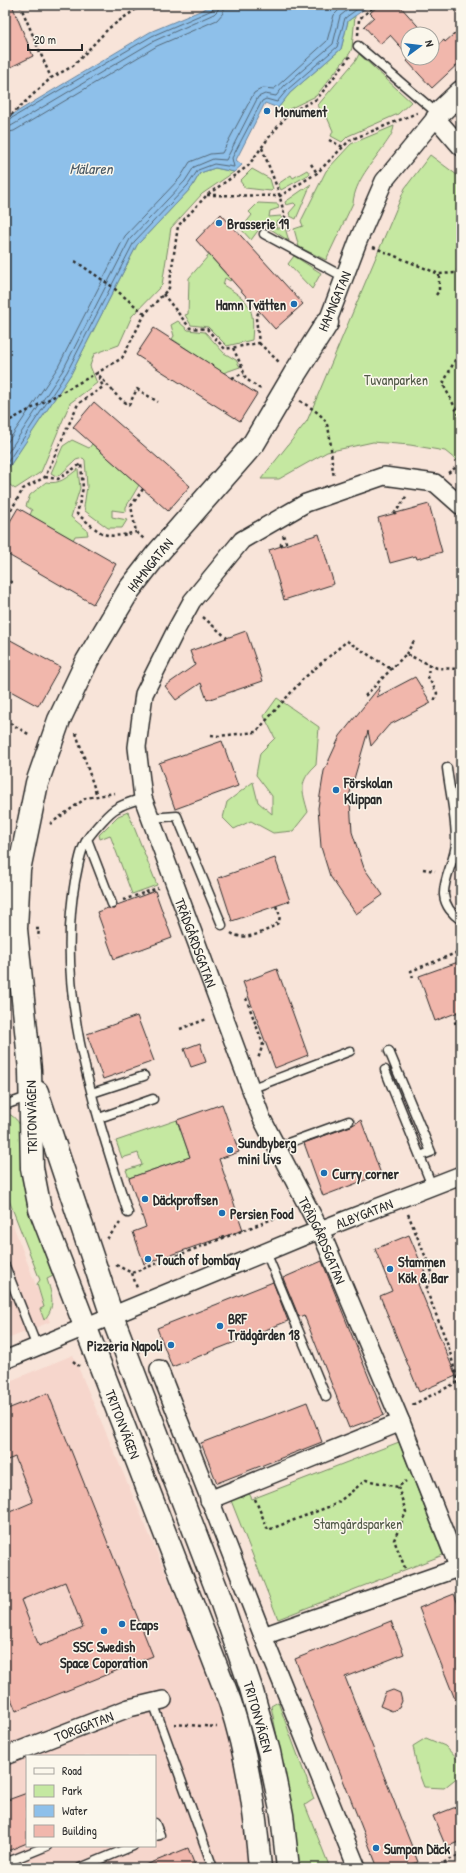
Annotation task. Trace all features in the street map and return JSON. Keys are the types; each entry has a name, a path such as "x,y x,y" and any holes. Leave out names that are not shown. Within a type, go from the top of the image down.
{"street":[{"name":"HAMNGATAN","path":"30,1070 16,929 19,870 36,783 59,720 87,661 129,590 157,554 254,443 327,323 358,241 384,181 439,114 461,92"},
{"path":"439,114 461,146"},
{"name":"TRÄDGÅRDSGATAN","path":"460,1571 399,1417 320,1230 262,1119 143,798 137,747 144,694 192,601 242,540 306,504 384,476 435,483 461,506"},
{"name":"TRITONVÄGEN","path":"30,1070 32,1168 40,1209 239,1729 252,1790 260,1868"},
{"name":"TRITONVÄGEN","path":"30,1070 112,1316 220,1598 251,1688 269,1752 282,1815 288,1868"},
{"name":"ALBYGATAN","path":"5,1360 320,1230 461,1175"},
{"path":"159,1369 209,1500 357,1868"},
{"path":"209,1500 249,1484 399,1417"},
{"path":"263,1636 411,1584 460,1571"},
{"name":"TORGGATAN","path":"5,1756 129,1708 158,1701"}],"lane":[{"path":"358,46 439,114"},
{"path":"264,234 344,277"},
{"path":"447,768 456,841 454,859 446,872 444,896 448,908 461,920"},
{"path":"128,1213 92,1093 76,1019 70,951 72,899 78,863 87,839 116,808 143,798"},
{"path":"150,818 178,816 222,925"},
{"path":"87,839 112,904"},
{"path":"389,1050 431,1152 420,1156"},
{"path":"250,1088 350,1051"},
{"path":"385,1070 432,1186"},
{"path":"92,1093 144,1076"},
{"path":"5,1105 30,1096"},
{"path":"99,1118 153,1099"},
{"path":"277,1146 349,1121"},
{"path":"266,1252 326,1397"},
{"path":"5,1266 37,1347"},
{"path":"158,1701 160,1723 214,1868"},
{"path":"156,1825 160,1835 156,1836"},
{"path":"5,1863 45,1847"},
{"path":"80,1868 130,1847"}],"path":[{"path":"20,5 51,78"},
{"path":"5,116 12,114 51,78 74,66 109,28 142,5"},
{"path":"5,423 122,358 145,314 169,288 178,226 207,195 248,166 289,114 317,99 358,46 359,19 376,5"},
{"path":"207,195 280,196 317,173 350,140 416,113 439,114"},
{"path":"329,140 343,147"},
{"path":"262,147 280,196 288,228"},
{"path":"311,164 317,173"},
{"path":"358,241 439,274 455,273 461,267"},
{"path":"75,261 110,285 145,314"},
{"path":"436,295 439,291 439,274"},
{"path":"163,294 190,328 207,329 225,349 259,343"},
{"path":"259,311 256,318 259,343 283,366"},
{"path":"233,348 246,379 265,392"},
{"path":"461,357 455,360 443,384 461,419"},
{"path":"97,373 118,397 129,405 137,389 158,402"},
{"path":"5,520 23,489 45,477 78,404 103,387 97,373"},
{"path":"232,378 244,373"},
{"path":"300,401 324,419 328,427 331,464 338,492"},
{"path":"45,477 58,479 82,464 83,488 77,514 101,534 118,537 136,532"},
{"path":"144,489 131,506 136,532 146,541"},
{"path":"394,514 405,499 406,492"},
{"path":"5,578 14,584"},
{"path":"198,612 227,638"},
{"path":"211,735 219,736 256,732 303,679 347,641 391,669"},
{"path":"365,696 406,654 414,641"},
{"path":"406,654 437,668 461,669"},
{"path":"429,664 428,677 437,693 434,702"},
{"path":"5,720 30,735"},
{"path":"76,732 97,797"},
{"path":"50,824 86,798 118,793"},
{"path":"112,904 161,887"},
{"path":"222,925 236,936 241,937 255,934 272,928 279,922 280,915 276,906"},
{"path":"38,942 39,930"},
{"path":"413,978 411,972 461,952"},
{"path":"246,998 263,1044 256,1066"},
{"path":"180,1029 209,1018"},
{"path":"454,1023 461,1021"},
{"path":"399,1417 458,1382 448,1345 426,1289 433,1275 402,1198"},
{"path":"132,1273 291,1212"},
{"path":"106,1240 128,1213"},
{"path":"103,1233 108,1246"},
{"path":"114,1264 132,1273 141,1303"},
{"path":"249,1484 268,1530 336,1504 366,1480 398,1487 421,1472"},
{"path":"398,1487 406,1512 394,1540 411,1584"},
{"path":"160,1723 221,1728"},
{"path":"433,1868 461,1854"}],"shaded area":[{"path":"461,772 461,843 456,777"},
{"path":"461,857 461,904 454,897"},
{"path":"5,1204 50,1322 5,1340"},
{"path":"73,1355 209,1675 230,1733 243,1791 249,1868 5,1868 5,1383"}],"green space":[{"path":"355,16 352,48 350,53 316,96 283,112 278,108 290,93 341,49 348,21"},
{"path":"359,54 411,102 398,114 348,136 342,142 331,136 333,131 327,117 324,118 318,105 356,60"},
{"path":"394,126 393,132 389,139 369,166 357,187 353,203 326,260 299,247 294,229 303,226 301,221 326,171 351,144"},
{"name":"Tuvanparken","path":"430,155 461,178 461,464 445,451 410,445 373,442 327,452 279,479 261,479 307,421 405,188"},
{"path":"215,168 234,172 202,194 171,228 162,285 132,316 119,345 94,354 90,366 97,383 70,403 41,472 15,489 5,481 5,473 71,374 137,245 192,187 200,173"},
{"path":"252,169 270,179 273,189 271,191 245,188 240,181"},
{"path":"307,170 310,174 281,190 278,184 291,175 293,178"},
{"path":"311,184 296,219 290,216 289,213 296,205 294,203 286,205 285,202"},
{"path":"258,203 278,204 279,208 270,211 269,217 281,216 282,220 276,222 276,228 285,228 289,241 263,224 251,240 241,229 252,215 249,212"},
{"path":"209,255 231,280 230,281 225,278 223,285 239,296 249,306 253,320 252,340 227,346 208,327 191,325 185,315 188,314 189,278"},
{"path":"294,256 321,273 312,289 288,264"},
{"path":"178,321 188,330 205,332 224,353 236,360 240,367 223,373 172,339 174,336 171,325"},
{"path":"72,440 89,448 92,444 139,485 126,507 126,512 112,510 112,517 127,520 122,528 108,528 85,511 84,507 87,486 85,460 83,458 76,460 60,475 56,476 51,473 63,446"},
{"path":"78,469 80,488 71,517 87,530 88,535 75,536 73,540 30,515 32,510 26,506 30,495 46,482 51,483 59,481"},
{"path":"277,698 319,727 316,765 306,776 303,787 308,812 293,831 273,833 251,821 234,829 223,818 227,802 253,782 258,802 272,814 272,796 256,775 260,753 275,738 264,716"},
{"path":"128,812 157,885 132,894 110,835 100,839 99,835 118,816"},
{"path":"5,1112 16,1119 22,1130 38,1234 53,1276 47,1279 52,1306 44,1320 40,1309 44,1307 37,1284 40,1280 5,1190"},
{"path":"177,1120 190,1157 129,1178 126,1170 142,1165 138,1153 122,1158 116,1141"},
{"name":"Stamgårdsparken","path":"399,1442 443,1555 278,1619 230,1498 248,1491 252,1499"},
{"path":"278,1702 314,1799 305,1805 330,1868 298,1868 295,1828 271,1706"},
{"path":"426,1738 445,1746 459,1761 459,1776 444,1788 424,1787 418,1771 413,1746"}],"water":[{"name":"Mälaren","path":"214,5 370,5 348,21 341,49 290,93 278,108 265,103 236,160 242,165 234,172 215,168 200,173 192,187 137,245 71,374 5,473 5,119 150,32"}],"building":[{"path":"5,5 12,5 33,56 5,70"},
{"path":"379,5 399,5 418,26 400,26 400,46 390,35 380,44 364,26 374,17 370,13"},
{"path":"461,28 461,61 432,88 412,66 440,66 440,43 444,40 445,42"},
{"path":"221,214 303,304 275,329 196,240"},
{"path":"154,328 257,394 240,421 136,355"},
{"path":"94,402 190,486 168,511 73,427"},
{"path":"429,504 442,552 417,559 416,556 390,563 378,518"},
{"path":"18,508 116,564 93,604 5,553 5,530"},
{"path":"319,534 334,584 284,600 269,550"},
{"path":"246,631 263,681 207,700 201,683 176,700 165,686 195,665 190,651"},
{"path":"5,637 60,667 38,706 5,688"},
{"name":"Förskolan Klippan","path":"415,677 431,703 389,725 371,746 368,731 347,803 350,802 352,832 364,868 383,895 356,914 330,876 321,847 318,808 324,771 340,736 380,686 377,697"},
{"path":"222,741 238,786 175,809 159,763"},
{"path":"275,858 290,901 232,921 218,878"},
{"path":"155,891 172,938 114,959 97,912 108,908 114,909 117,905"},
{"path":"461,961 461,1011 435,1021 419,976"},
{"path":"277,969 308,1055 275,1068 243,982"},
{"path":"137,1016 154,1061 103,1079 87,1034"},
{"path":"200,1043 206,1062 191,1067 184,1049"},
{"path":"222,1104 239,1152 219,1159 243,1230 144,1264 133,1232 146,1227 129,1178 190,1157 177,1120"},
{"path":"361,1120 381,1174 323,1196 304,1143 351,1126"},
{"path":"409,1235 428,1280 418,1284 456,1376 419,1392 380,1296 392,1291 375,1249"},
{"path":"322,1261 384,1415 349,1428 304,1315 299,1317 283,1278"},
{"name":"BRF Trädgården 18","path":"273,1282 288,1321 172,1367 157,1328"},
{"path":"48,1393 153,1656 16,1711 5,1684 5,1514 33,1502 15,1457 5,1461 5,1410","holes":["65,1582 83,1628 39,1646 21,1600"]},
{"path":"307,1402 322,1442 217,1483 201,1443"},
{"path":"454,1594 461,1611 460,1712 419,1608"},
{"path":"391,1621 404,1654 345,1677 418,1862 403,1868 378,1868 295,1659"},
{"path":"393,1690 400,1693 402,1701 399,1708 392,1711 380,1706 385,1693"},
{"path":"26,1793 26,1843 5,1852 5,1801"},
{"path":"461,1805 461,1841 446,1847 433,1816"},
{"path":"188,1848 196,1868 141,1868 141,1867"}],"place":[{"name":"Monument","path":"267,111"},
{"name":"Brasserie 19","path":"219,223"},
{"name":"Hamn Tvätten","path":"294,304"},
{"name":"Förskolan Klippan","path":"336,790"},
{"name":"Sundbyberg mini livs","path":"230,1150"},
{"name":"Curry corner","path":"324,1173"},
{"name":"Däckproffsen","path":"145,1199"},
{"name":"Persien Food","path":"222,1213"},
{"name":"Touch of bombay","path":"148,1259"},
{"name":"Stammen Kök & Bar","path":"390,1269"},
{"name":"BRF Trädgården 18","path":"220,1326"},
{"name":"Pizzeria Napoli","path":"171,1345"},
{"name":"Ecaps","path":"122,1624"},
{"name":"SSC Swedish Space Coporation","path":"104,1631"},
{"name":"Sumpan Däck","path":"376,1848"}]}
